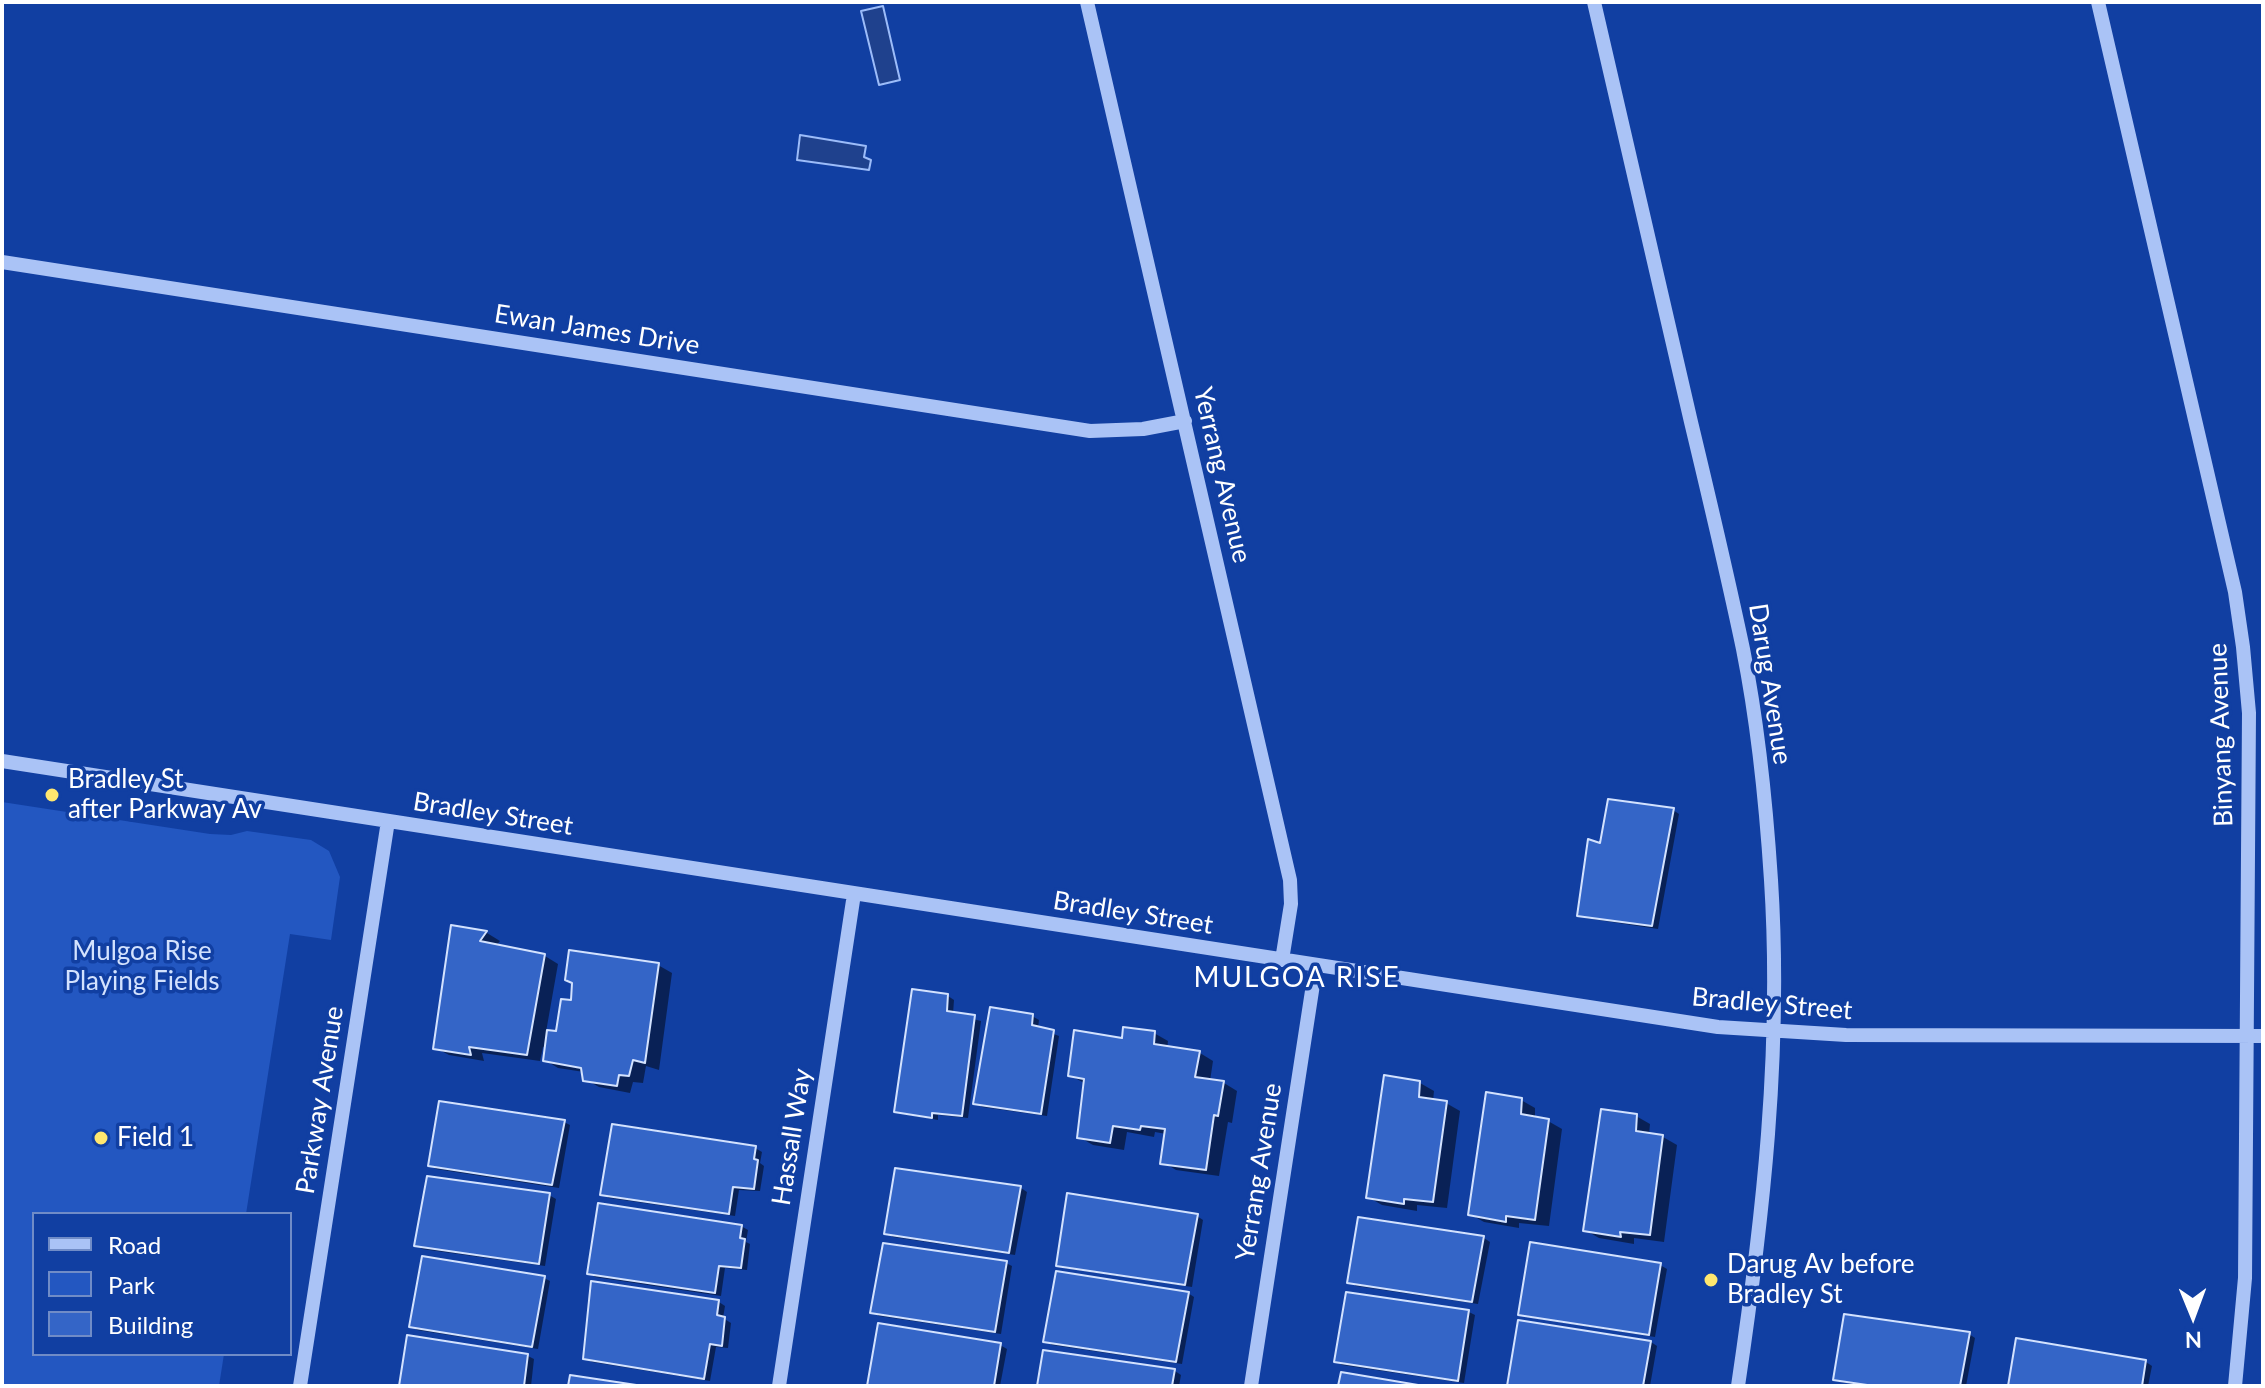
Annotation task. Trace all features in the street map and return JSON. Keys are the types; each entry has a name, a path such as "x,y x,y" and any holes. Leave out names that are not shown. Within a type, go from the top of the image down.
{"street":[{"name":"Yerrang Avenue","path":"1087,2 1290,880 1291,904 1282,960"},
{"name":"Darug Avenue","path":"1594,2 1743,652 1762,778 1771,881 1774,1032 1765,1190 1738,1386"},
{"name":"Binyang Avenue","path":"2098,2 2235,592 2243,647 2249,713 2245,1278 2235,1386"},
{"name":"Ewan James Drive","path":"2,262 1090,431 1131,430 1185,421"},
{"name":"Bradley Street","path":"2,761 1718,1027 1846,1035 2263,1036"},
{"name":"Parkway Avenue","path":"300,1386 388,821"},
{"name":"Hassall Way","path":"779,1386 854,894"},
{"name":"Yerrang Avenue","path":"1251,1386 1316,965"}],"green space":[{"name":"Mulgoa Rise Playing Fields","path":"2,802 210,834 231,835 247,831 311,840 329,851 340,877 331,940 290,934 246,1212 32,1212 32,1356 224,1356 219,1386 2,1386"}],"shaded area":[{"path":"883,6 900,80 879,85 861,11"},
{"path":"800,135 866,146 864,157 871,160 869,170 797,160"}],"building":[{"path":"1608,799 1674,808 1652,926 1577,916 1588,839 1600,843"},
{"path":"451,925 487,931 480,941 545,954 527,1055 469,1047 471,1055 433,1049"},
{"path":"569,950 659,963 645,1063 633,1060 629,1076 619,1075 617,1086 583,1081 581,1068 543,1061 547,1030 556,1031 561,999 571,1000 572,983 565,980"},
{"path":"912,989 948,994 947,1011 975,1015 962,1116 932,1113 932,1118 894,1112"},
{"path":"990,1007 1033,1014 1032,1025 1054,1030 1041,1114 973,1104"},
{"path":"1123,1027 1155,1031 1154,1044 1200,1051 1195,1077 1224,1081 1218,1116 1214,1115 1206,1170 1160,1164 1165,1129 1141,1126 1140,1130 1113,1126 1110,1143 1077,1138 1084,1079 1068,1076 1074,1030 1122,1038"},
{"path":"1384,1075 1420,1081 1419,1097 1447,1101 1433,1202 1404,1199 1404,1204 1366,1198"},
{"path":"1486,1092 1522,1098 1521,1114 1549,1119 1535,1220 1506,1216 1506,1222 1468,1215"},
{"path":"439,1101 565,1120 552,1185 428,1166"},
{"path":"1601,1109 1637,1114 1636,1131 1663,1135 1650,1235 1620,1232 1621,1237 1583,1231"},
{"path":"612,1124 756,1146 754,1159 758,1160 754,1189 733,1187 729,1214 600,1195"},
{"path":"895,1168 1021,1186 1009,1253 884,1234"},
{"path":"427,1176 550,1193 539,1264 414,1246"},
{"path":"1067,1193 1198,1214 1185,1285 1056,1266"},
{"path":"598,1203 742,1225 740,1238 745,1239 741,1268 719,1266 715,1293 587,1274"},
{"path":"1358,1217 1484,1236 1472,1302 1347,1283"},
{"path":"1530,1242 1661,1263 1649,1335 1518,1315"},
{"path":"883,1243 1007,1261 995,1332 870,1313"},
{"path":"422,1256 545,1276 532,1347 409,1327"},
{"path":"1056,1271 1189,1292 1176,1362 1043,1342"},
{"path":"591,1281 719,1300 717,1315 725,1317 722,1346 710,1344 704,1379 583,1359"},
{"path":"1346,1292 1469,1310 1458,1381 1334,1362"},
{"path":"1844,1314 1970,1332 1960,1386 1874,1386 1833,1380"},
{"path":"1518,1320 1651,1341 1643,1386 1507,1386"},
{"path":"878,1323 1001,1343 994,1386 867,1386"},
{"path":"407,1335 528,1354 524,1386 399,1386"},
{"path":"2016,1338 2146,1360 2142,1386 2008,1386"},
{"path":"1043,1350 1175,1369 1172,1386 1037,1386"},
{"path":"1341,1372 1424,1386 1338,1386"},
{"path":"570,1375 643,1386 568,1386"}],"place":[{"name":"Bradley St after Parkway Av","path":"52,795"},
{"name":"Field 1","path":"101,1138"},
{"name":"Darug Av before Bradley St","path":"1711,1280"}],"district":[{"name":"MULGOA RISE","path":"1297,978"}]}
